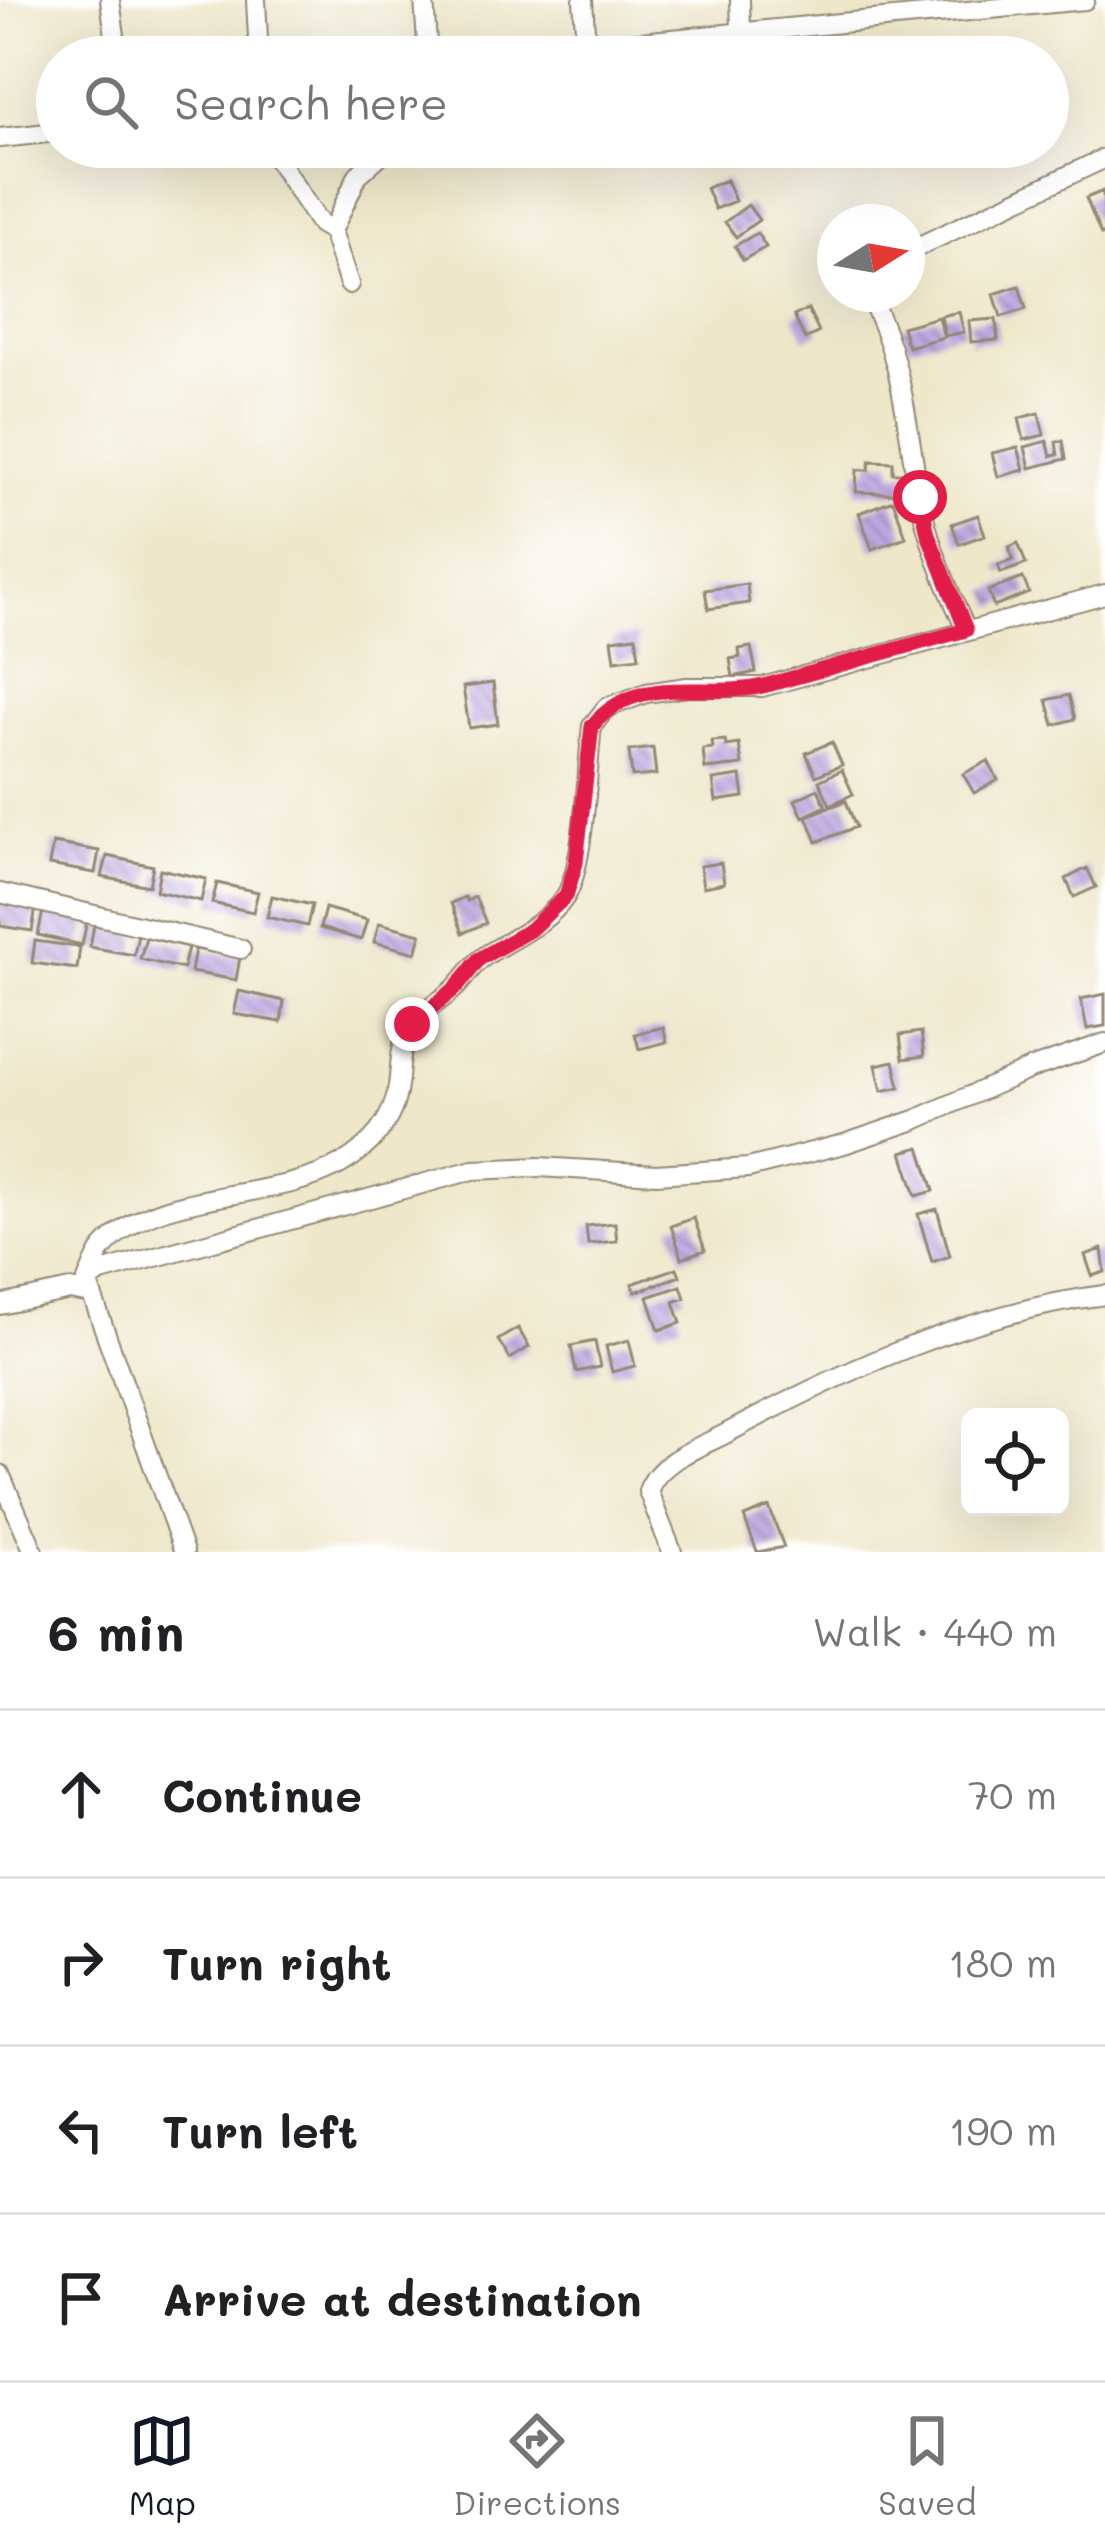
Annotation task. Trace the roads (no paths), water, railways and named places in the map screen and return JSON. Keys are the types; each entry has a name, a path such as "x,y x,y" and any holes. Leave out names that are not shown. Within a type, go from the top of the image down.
{"street":[{"path":"110,0 115,36"},
{"path":"256,0 258,36"},
{"path":"424,0 427,36"},
{"path":"583,0 585,36"},
{"path":"740,0 741,30"},
{"path":"683,36 1085,0"},
{"path":"0,138 36,134"},
{"path":"925,243 1105,158"},
{"path":"283,168 320,224 332,231 349,284"},
{"path":"332,231 366,168"},
{"path":"878,312 906,400 928,534 966,630"},
{"path":"184,1552 89,1287 102,1248 135,1225 185,1202 280,1187 337,1166 363,1149 388,1120 398,1091 400,1054 412,1024 457,987 479,959 530,930 566,896 576,863 592,726 606,708 646,693 687,687 762,687 1105,594"},
{"path":"0,892 242,949"},
{"path":"0,1305 89,1287 101,1273 473,1170 539,1167 656,1174 748,1168 915,1120 1105,1042"},
{"path":"672,1552 647,1491 662,1468 793,1397 946,1335 1066,1300 1105,1295"},
{"path":"0,1474 34,1552"}]}
